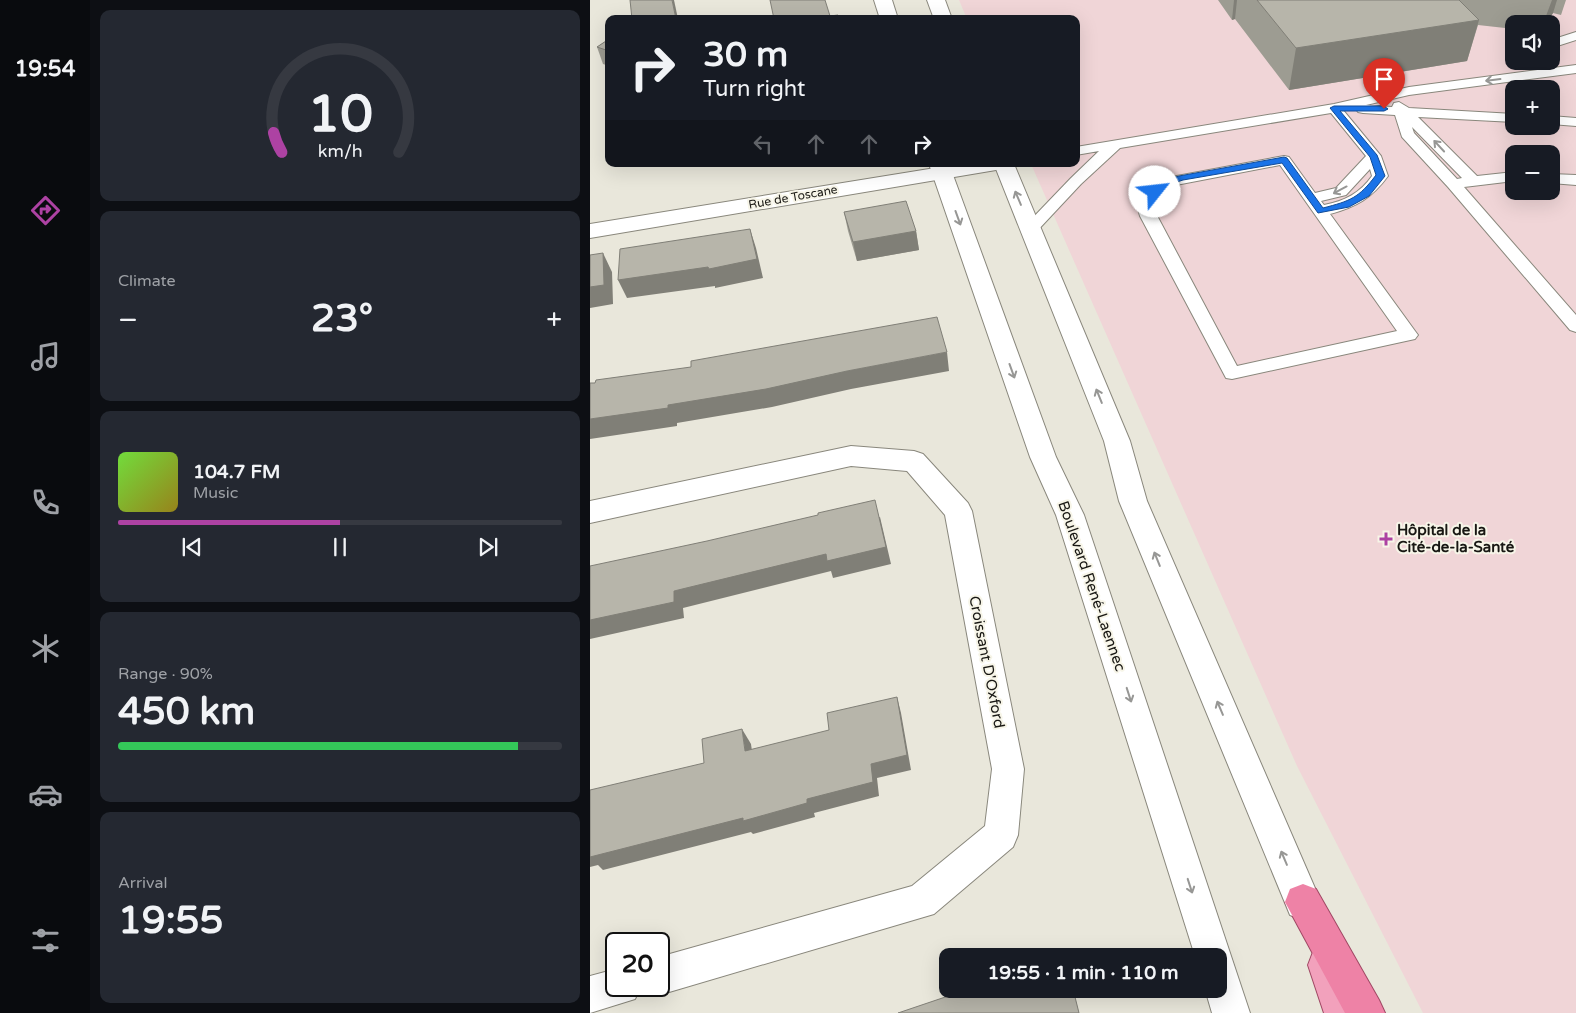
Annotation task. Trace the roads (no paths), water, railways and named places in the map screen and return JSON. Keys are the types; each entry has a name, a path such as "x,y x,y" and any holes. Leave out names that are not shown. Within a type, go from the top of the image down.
{"highway":[{"path":"1303,902 1366,1013"}],"main road":[{"path":"1303,902 1343,1013"}],"street":[{"path":"883,0 889,15"},
{"path":"936,0 942,15"},
{"name":"Rue de Toscane","path":"590,231 954,167"},
{"path":"1005,167 1117,441 1133,501 1303,902"},
{"name":"Boulevard René-Laennec","path":"940,168 1042,456 1070,515 1209,948"},
{"name":"Croissant D'Oxford","path":"590,512 850,456 914,461 958,511 1008,769 1001,834 921,901 670,973"},
{"path":"590,995 605,991"},
{"path":"1226,998 1231,1013"}],"lane":[{"path":"1560,41 1576,36"},
{"path":"1080,150 1334,108 1390,95 1514,76 1576,69"},
{"path":"1390,95 1401,110 1426,132 1472,181"},
{"path":"1334,108 1401,110 1505,117"},
{"path":"1316,204 1346,205 1366,194 1380,176 1374,156 1334,108"},
{"path":"1401,110 1407,134 1576,326"},
{"path":"1560,121 1576,122"},
{"path":"1031,228 1115,144"},
{"path":"1284,160 1316,204 1409,335 1232,373 1148,216 1145,208 1147,201 1155,192 1171,181 1284,160"},
{"path":"1453,184 1505,177"},
{"path":"1560,179 1576,180"}],"place":[{"name":"Hôpital de la Cité-de-la-Santé","path":"1386,539"}]}
